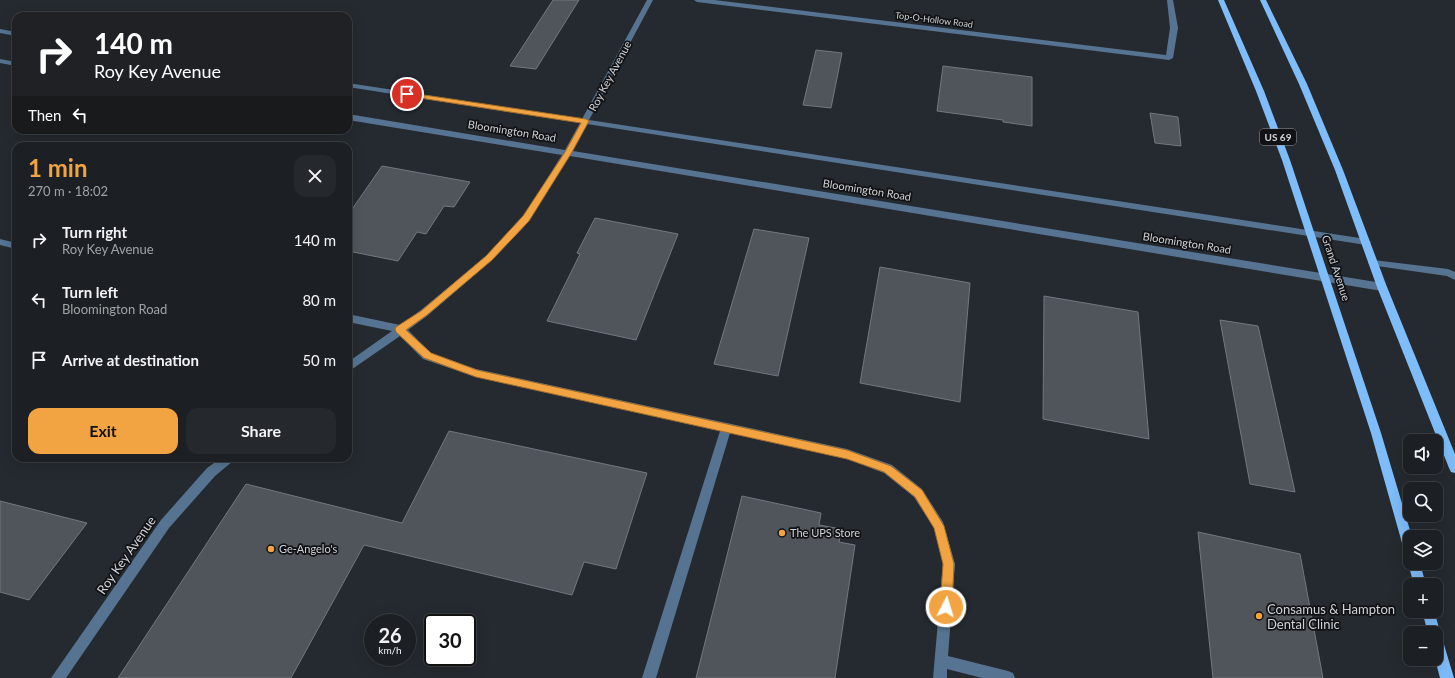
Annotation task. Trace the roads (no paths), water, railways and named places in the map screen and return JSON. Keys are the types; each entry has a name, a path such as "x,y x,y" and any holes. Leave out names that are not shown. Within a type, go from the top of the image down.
{"main road":[{"name":"Grand Avenue","path":"1221,0 1260,91 1286,160 1376,433 1404,530"},
{"path":"1263,0 1308,96 1366,242 1382,287 1455,468"},
{"path":"1443,662 1448,678"}],"street":[{"name":"Roy Key Avenue","path":"352,365 424,313 489,258 526,218 586,121 650,0"},
{"name":"Top-O-Hollow Road","path":"697,0 1169,58 1174,28 1170,0"},
{"path":"0,31 12,33"},
{"path":"0,61 12,63"},
{"name":"Bloomington Road","path":"352,86 1366,242"},
{"name":"Bloomington Road","path":"352,118 1382,287"},
{"path":"0,242 12,245"},
{"path":"1373,263 1448,273 1455,276"},
{"path":"352,319 400,329 427,356 476,374 847,454 888,469 918,494 939,526 949,564 940,678"},
{"path":"649,678 726,428"},
{"name":"Roy Key Avenue","path":"58,678 165,524 211,472 224,462"},
{"path":"942,661 1008,678"}],"place":[{"name":"The UPS Store","path":"782,533"},
{"name":"Ge-Angelo's","path":"271,549"},
{"name":"Consamus & Hampton Dental Clinic","path":"1259,616"}]}
